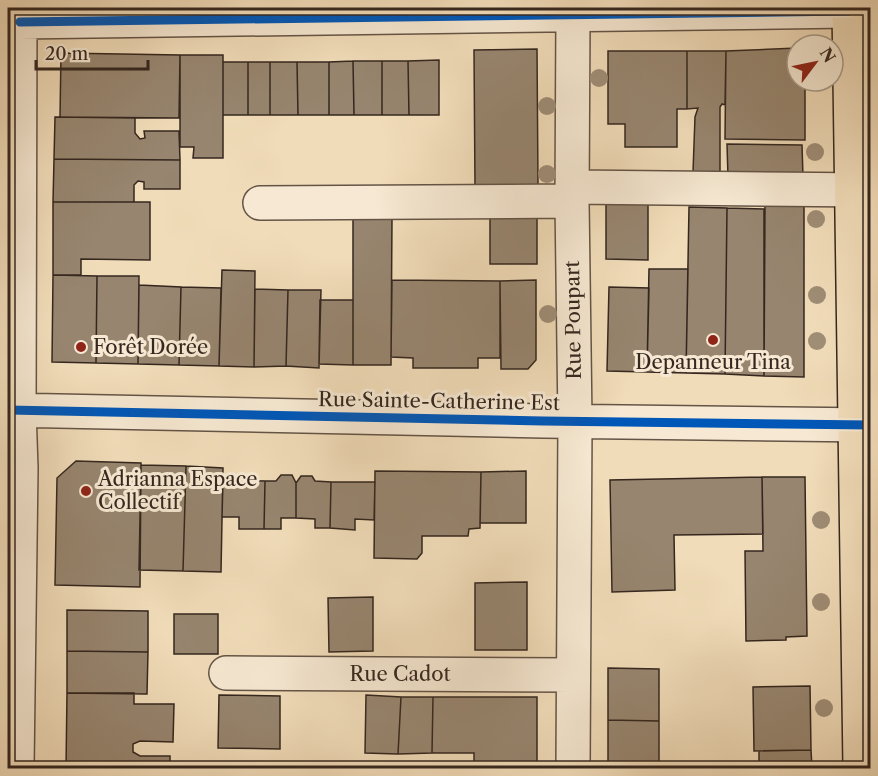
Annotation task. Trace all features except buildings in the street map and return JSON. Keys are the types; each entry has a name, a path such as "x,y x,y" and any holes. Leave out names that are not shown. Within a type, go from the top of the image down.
{"main road":[{"path":"849,9 861,190 865,702 860,768"}],"street":[{"path":"17,768 21,468 13,410 20,15 417,12 573,15 849,9"},
{"name":"Rue Poupart","path":"573,15 572,194 575,422 573,768"},
{"path":"260,202 861,190"},
{"name":"Rue Sainte-Catherine Est","path":"13,410 575,422 863,425"},
{"name":"Rue Cadot","path":"226,673 573,675"}],"cycle path":[{"path":"20,22 849,11"},
{"path":"8,410 870,425"}],"place":[{"name":"Depanneur Tina","path":"713,340"},
{"name":"Forêt Dorée","path":"81,347"},
{"name":"Adrianna Espace Collectif","path":"86,491"}]}
